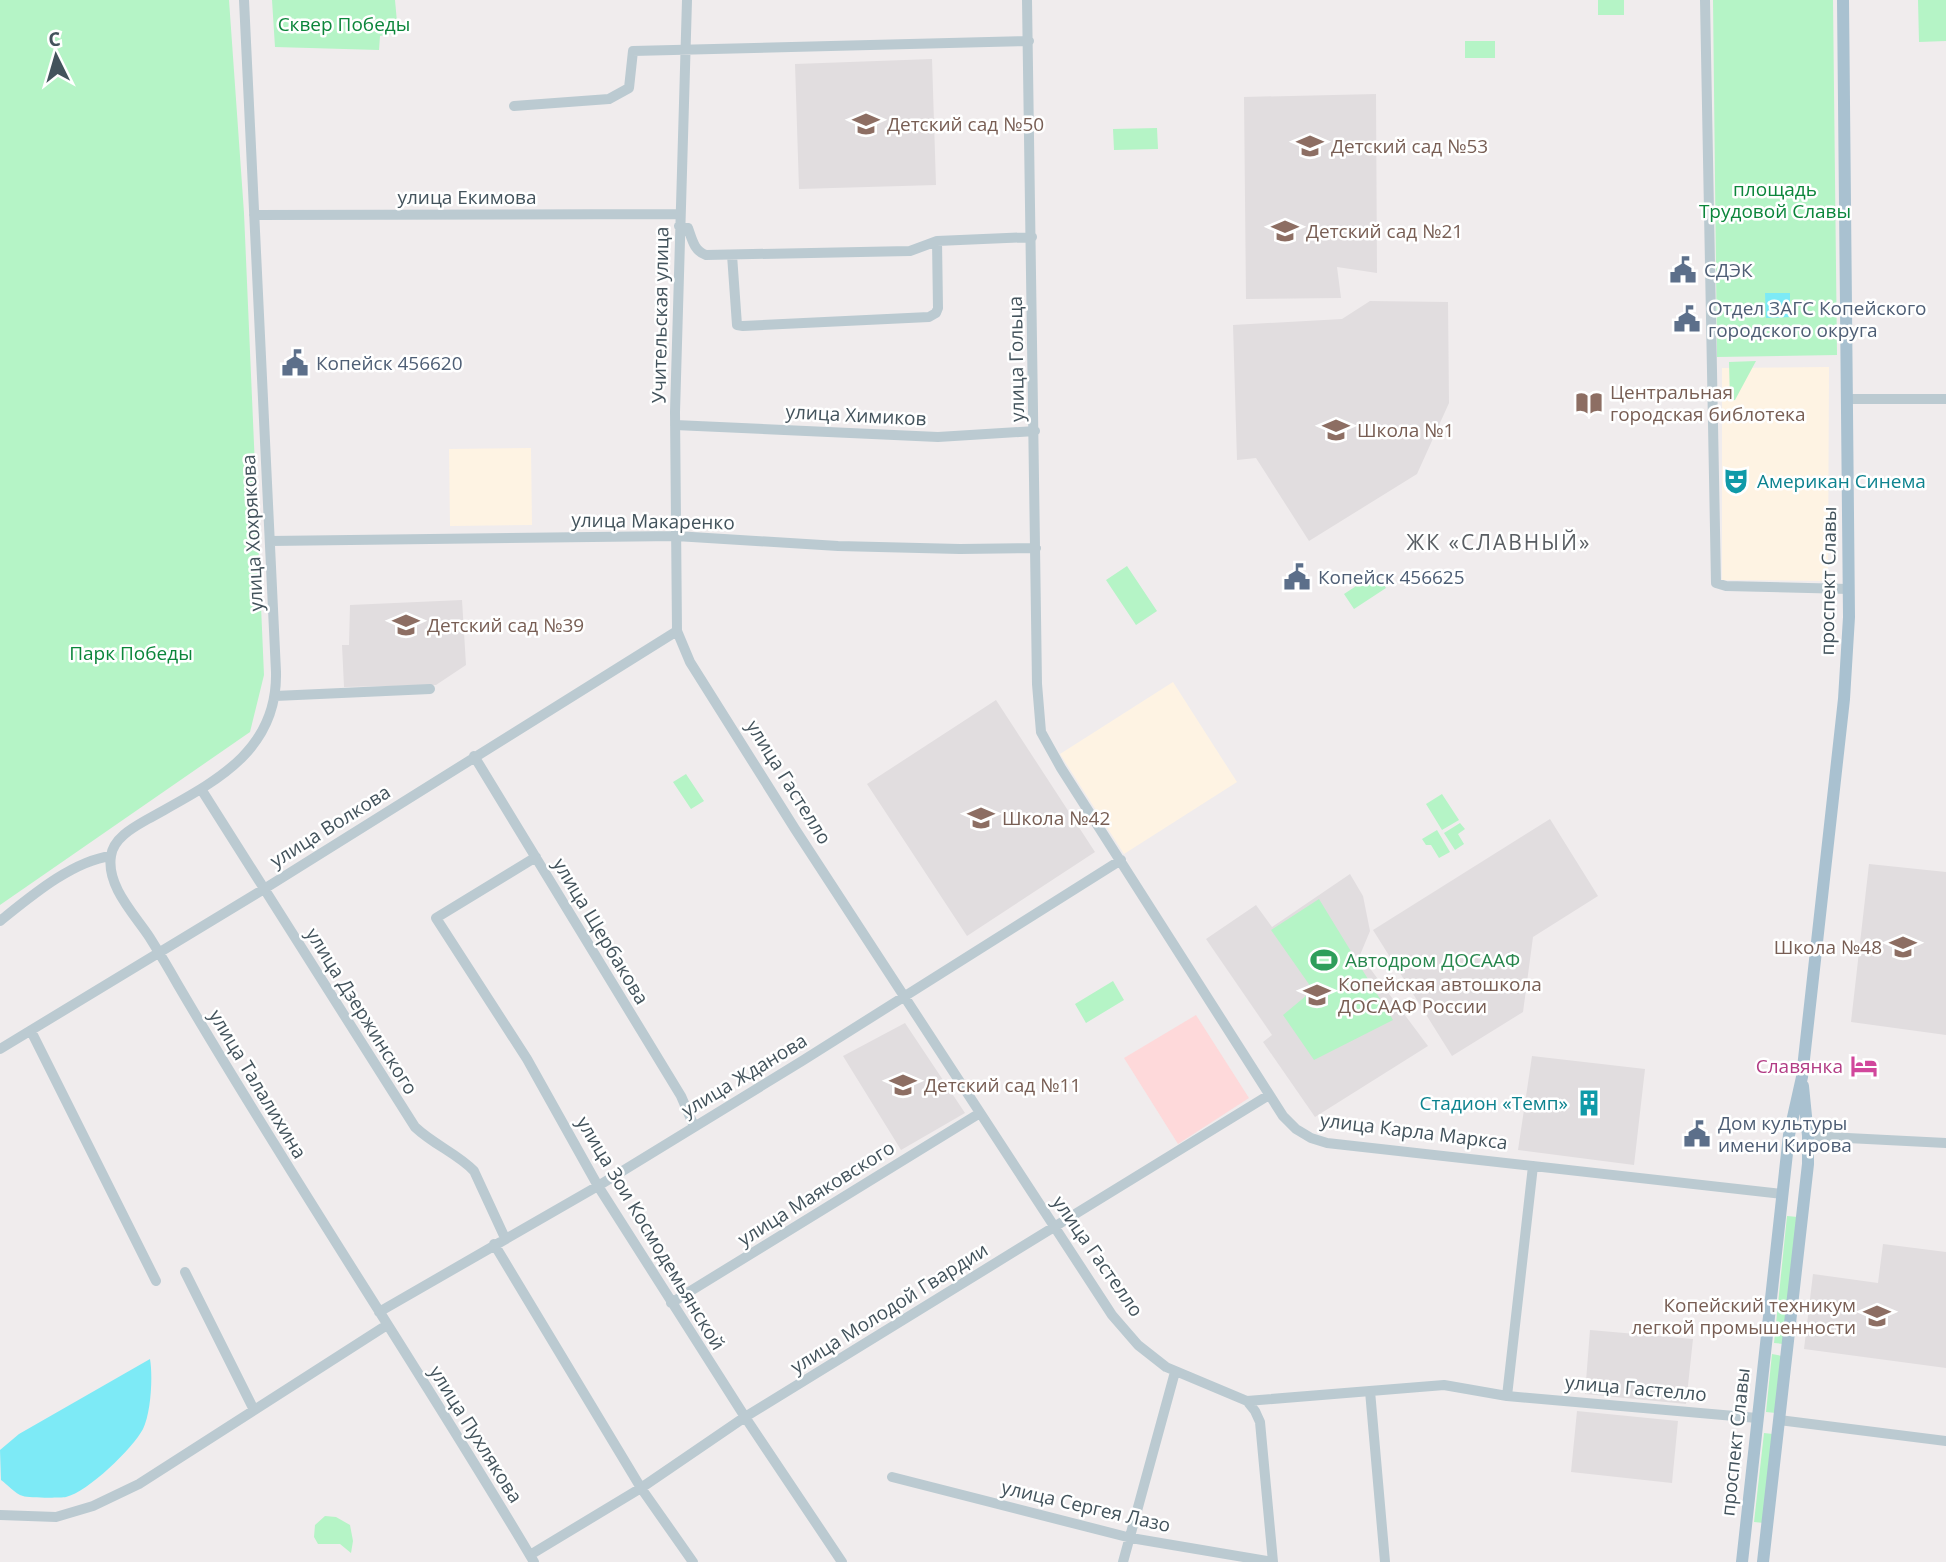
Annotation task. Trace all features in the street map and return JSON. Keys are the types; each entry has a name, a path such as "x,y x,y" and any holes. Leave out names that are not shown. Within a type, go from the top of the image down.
{"main road":[{"name":"проспект Славы","path":"1742,1562 1782,1194 1789,1135 1802,1077 1844,699 1849,589 1843,0"},
{"name":"проспект Славы","path":"1763,1562 1805,1196 1808,1136 1802,1077"},
{"path":"1789,1135 1808,1136"},
{"name":"улица Карла Маркса","path":"1782,1194 1805,1196"},
{"path":"1765,1345 1787,1348"},
{"name":"улица Гастелло","path":"1757,1418 1779,1420"}],"street":[{"name":"улица Хохрякова","path":"111,856 120,839 132,829 201,789 245,756 258,740 268,720 275,696 244,0"},
{"name":"Учительская улица","path":"677,631 675,425 687,0"},
{"name":"улица Гольца","path":"1027,0 1039,717"},
{"path":"1705,0 1716,583 1726,586 1849,589"},
{"path":"514,106 610,99 629,88 633,51 1029,41"},
{"name":"улица Екимова","path":"254,215 680,214"},
{"path":"679,226 688,228 700,253 732,255 910,251 937,241 1032,237"},
{"path":"732,255 737,325 929,317 936,313 938,308 937,241"},
{"path":"1848,400 1946,399"},
{"name":"улица Химиков","path":"675,425 938,437 1035,431"},
{"name":"улица Макаренко","path":"270,541 676,536 838,546 1036,548"},
{"name":"улица Волкова","path":"0,1049 264,889 677,631"},
{"name":"улица Гастелло","path":"677,631 690,662 795,830 1054,1227 1112,1315 1154,1359 1175,1372 1247,1401 1444,1385 1507,1396 1757,1418"},
{"path":"275,696 429,689"},
{"name":"улица Карла Маркса","path":"1039,717 1046,745 1269,1095 1296,1129 1327,1143 1782,1194"},
{"name":"улица Щербакова","path":"474,756 681,1096 694,1126"},
{"name":"улица Дзержинского","path":"201,789 415,1127 430,1142 474,1171 505,1238"},
{"path":"0,921 75,869 97,858 111,856"},
{"name":"улица Талалихина","path":"111,856 114,881 119,892 387,1325"},
{"name":"улица Зои Космодемьянской","path":"536,857 436,918 527,1059 598,1186 671,1303 842,1562"},
{"name":"улица Жданова","path":"379,1312 598,1186 1121,860"},
{"path":"31,1031 156,1281"},
{"name":"улица Молодой Гвардии","path":"532,1559 745,1417 1269,1095"},
{"name":"улица Маяковского","path":"671,1303 980,1113"},
{"path":"1808,1136 1946,1143"},
{"path":"1507,1396 1533,1166"},
{"path":"494,1244 641,1488 693,1562"},
{"path":"185,1272 254,1410"},
{"path":"0,1514 56,1517 93,1506 139,1484 387,1325"},
{"name":"улица Пухлякова","path":"387,1325 532,1559"},
{"path":"1123,1562 1175,1372"},
{"path":"1370,1391 1385,1562"},
{"path":"1247,1401 1260,1422 1273,1562"},
{"name":"улица Гастелло","path":"1779,1420 1946,1441"},
{"name":"улица Сергея Лазо","path":"892,1477 1131,1538 1273,1562"}],"shaded area":[{"name":"Детский сад №50","path":"932,59 936,185 799,189 795,64"},
{"name":"Детский сад №53","path":"1376,94 1377,273 1337,267 1341,298 1246,299 1244,97"},
{"name":"Школа №1","path":"1370,301 1448,302 1449,403 1417,474 1309,541 1256,458 1237,460 1233,325 1342,319"},
{"path":"1829,367 1828,581 1722,580 1722,368"},
{"path":"531,448 532,525 450,526 449,449"},
{"name":"Детский сад №39","path":"462,600 466,665 436,685 344,687 342,645 349,645 350,605"},
{"path":"1173,682 1237,782 1124,854 1060,754"},
{"name":"Школа №42","path":"996,700 1095,852 967,936 867,784"},
{"path":"1550,819 1598,896 1533,937 1523,1012 1452,1056 1373,930"},
{"name":"Школа №48","path":"1869,864 1946,872 1946,1035 1851,1022"},
{"name":"Копейская автошкола ДОСААФ России","path":"1350,874 1363,896 1370,931 1360,955 1428,1046 1315,1117 1263,1042 1272,1035 1206,939 1256,905 1272,927"},
{"path":"1196,1015 1249,1098 1178,1144 1124,1058"},
{"name":"Детский сад №11","path":"905,1023 965,1113 901,1150 843,1056"},
{"path":"1532,1056 1645,1069 1634,1165 1518,1150"},
{"name":"Копейский техникум легкой промышенности","path":"1883,1244 1946,1252 1946,1368 1804,1349 1813,1274 1878,1283"},
{"path":"1590,1330 1693,1339 1686,1404 1585,1394"},
{"path":"1577,1411 1678,1421 1672,1483 1571,1472"}],"green space":[{"name":"Парк Победы","path":"0,0 229,0 244,213 264,675 250,732 0,905"},
{"name":"Сквер Победы","path":"272,0 395,0 398,33 380,36 379,50 275,47"},
{"path":"1598,0 1624,0 1624,15 1598,15"},
{"name":"площадь Трудовой Славы","path":"1713,0 1833,0 1837,355 1717,357"},
{"path":"1918,0 1946,0 1946,41 1919,42"},
{"path":"1465,41 1495,41 1495,58 1465,58"},
{"path":"1157,128 1158,149 1114,150 1113,129"},
{"path":"1756,361 1735,400 1730,401 1729,362"},
{"path":"1127,566 1157,611 1136,625 1106,580"},
{"path":"1376,573 1386,588 1354,609 1344,594"},
{"path":"686,774 704,801 691,809 673,782"},
{"path":"1442,794 1459,820 1442,830 1426,804"},
{"path":"1460,823 1465,829 1458,834 1464,844 1455,850 1444,833"},
{"path":"1437,830 1450,852 1439,858 1431,845 1426,845 1422,839"},
{"name":"Автодром ДОСААФ","path":"1319,899 1393,1020 1314,1060 1283,1015 1313,990 1271,930"},
{"path":"1113,981 1124,1000 1086,1023 1075,1004"},
{"path":"1787,1216 1798,1217 1784,1344 1774,1343"},
{"path":"1772,1354 1782,1356 1776,1413 1766,1412"},
{"path":"1764,1433 1773,1434 1764,1523 1754,1522"},
{"path":"325,1516 336,1517 350,1525 353,1541 351,1553 340,1544 318,1544 314,1537 315,1525"}],"water":[{"path":"1765,293 1790,293 1790,317 1766,318"},
{"path":"150,1359 151,1394 143,1429 120,1458 86,1487 66,1497 23,1496 1,1480 0,1450 19,1434"}],"place":[{"name":"Детский сад №50","path":"866,124"},
{"name":"Детский сад №53","path":"1310,146"},
{"name":"Детский сад №21","path":"1285,231"},
{"name":"СДЭК","path":"1683,270"},
{"name":"Отдел ЗАГС Копейского городского округа","path":"1687,319"},
{"name":"Копейск 456620","path":"295,363"},
{"name":"Центральная городская библотека","path":"1589,403"},
{"name":"Школа №1","path":"1336,430"},
{"name":"Американ Синема","path":"1736,481"},
{"name":"Копейск 456625","path":"1297,577"},
{"name":"Детский сад №39","path":"406,625"},
{"name":"Школа №42","path":"981,818"},
{"name":"Школа №48","path":"1903,947"},
{"name":"Автодром ДОСААФ","path":"1324,960"},
{"name":"Копейская автошкола ДОСААФ России","path":"1317,995"},
{"name":"Славянка","path":"1864,1066"},
{"name":"Детский сад №11","path":"903,1085"},
{"name":"Стадион «Темп»","path":"1589,1103"},
{"name":"Дом культуры имени Кирова","path":"1697,1134"},
{"name":"Копейский техникум легкой промышенности","path":"1877,1316"}],"district":[{"name":"ЖК «СЛАВНЫЙ»","path":"1499,543"}]}
